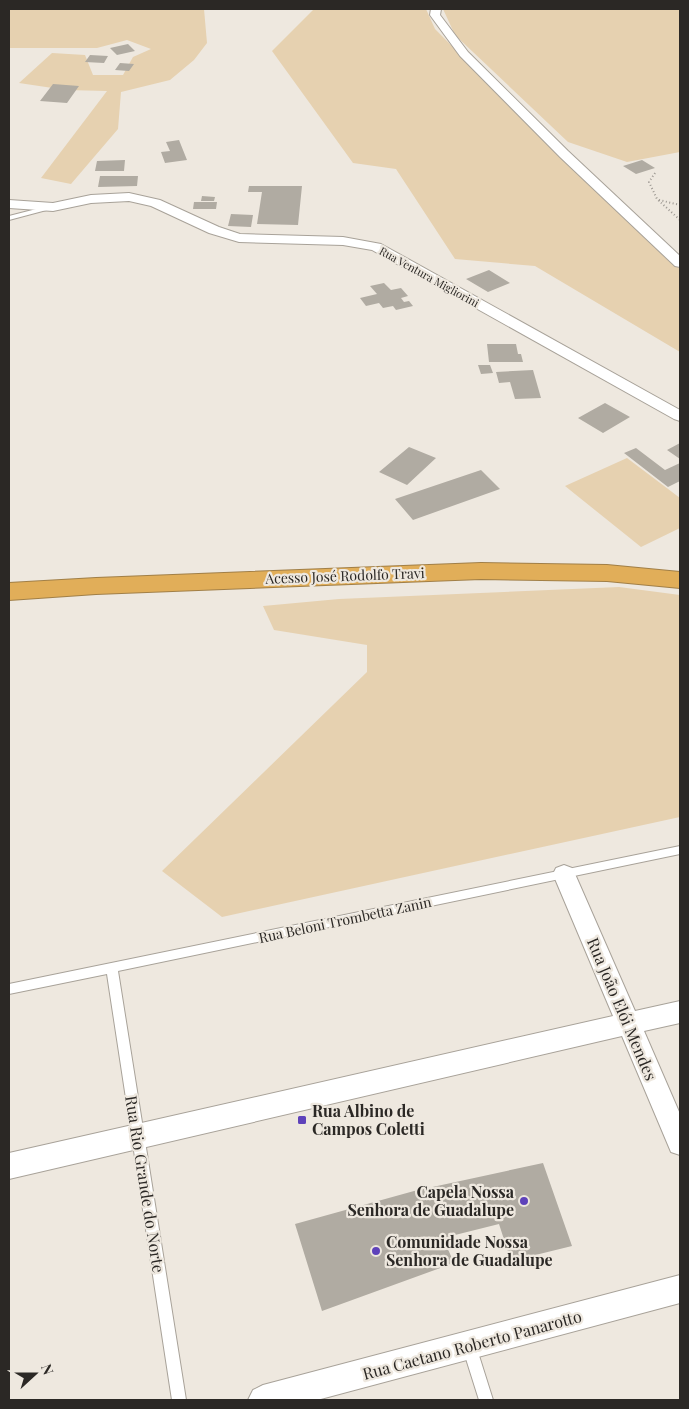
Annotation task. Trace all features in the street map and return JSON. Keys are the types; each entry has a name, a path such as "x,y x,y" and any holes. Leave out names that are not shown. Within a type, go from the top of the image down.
{"highway":[{"name":"Acesso José Rodolfo Travi","path":"9,592 96,586 481,571 607,572 680,580"}],"street":[{"path":"436,9 435,15 464,54 564,154 680,263"},
{"name":"Rua Ventura Migliorini","path":"9,204 53,207 91,198 129,197 155,202 214,230 238,238 343,240 376,247 680,416"},
{"name":"Rua João Elói Mendes","path":"564,874 680,1143"},
{"path":"9,1166 680,1012"},
{"name":"Rua Caetano Roberto Panarotto","path":"263,1400 680,1289"}],"lane":[{"path":"9,218 53,207"},
{"name":"Rua Beloni Trombetta Zanin","path":"9,989 680,850"},
{"name":"Rua Rio Grande do Norte","path":"112,968 179,1400"},
{"path":"468,1346 486,1400"}],"path":[{"path":"655,173 649,182 651,192 656,199 680,220"},
{"path":"656,199 680,205"}],"shaded area":[{"path":"9,9 204,9 207,43 194,60 170,80 121,92 118,129 71,184 41,178 107,91 66,90 19,83 52,53 85,55 93,75 123,75 133,57 151,49 127,40 97,48 9,48"},
{"path":"314,9 426,9 435,29 558,153 680,269 680,352 535,266 455,259 396,169 353,163 272,51"},
{"path":"443,9 680,9 680,152 627,162 568,142 455,35"},
{"path":"627,458 680,498 680,528 641,547 565,486"},
{"path":"619,587 680,595 680,817 222,917 162,871 367,672 367,645 274,630 263,606 339,599"}],"building":[{"path":"128,44 135,51 117,55 110,48"},
{"path":"90,55 108,56 104,63 85,62"},
{"path":"120,63 134,64 129,71 115,70"},
{"path":"53,84 79,86 67,103 40,101"},
{"path":"179,140 187,160 165,163 161,152 170,151 166,142"},
{"path":"125,160 124,171 95,171 97,161"},
{"path":"642,160 655,168 636,174 623,166"},
{"path":"100,176 138,176 137,186 98,187"},
{"path":"249,186 302,186 298,225 257,224 262,192 248,192"},
{"path":"202,196 215,197 214,201 201,201"},
{"path":"194,202 217,202 216,209 193,209"},
{"path":"231,214 253,215 251,227 228,226"},
{"path":"489,270 510,283 488,292 466,279"},
{"path":"384,283 391,290 401,288 408,296 401,298 404,302 409,301 413,306 396,310 393,306 383,308 379,303 366,306 360,298 377,294 370,286"},
{"path":"487,344 516,344 518,354 521,354 523,362 489,362"},
{"path":"478,365 490,365 493,373 481,374"},
{"path":"533,370 541,398 515,399 510,382 499,383 496,372"},
{"path":"605,403 630,417 603,433 578,418"},
{"path":"680,443 680,459 667,450"},
{"path":"409,447 436,458 407,485 379,472"},
{"path":"636,448 665,470 680,463 680,481 668,487 624,453"},
{"path":"481,470 500,489 413,520 395,499"},
{"name":"Comunidade Nossa Senhora de Guadalupe","path":"543,1163 572,1246 511,1261 499,1224 443,1238 454,1263 322,1311 295,1224 414,1191"}],"place":[{"name":"Rua Albino de Campos Coletti","path":"302,1120"},
{"name":"Capela Nossa Senhora de Guadalupe","path":"524,1201"},
{"name":"Comunidade Nossa Senhora de Guadalupe","path":"376,1251"}]}
